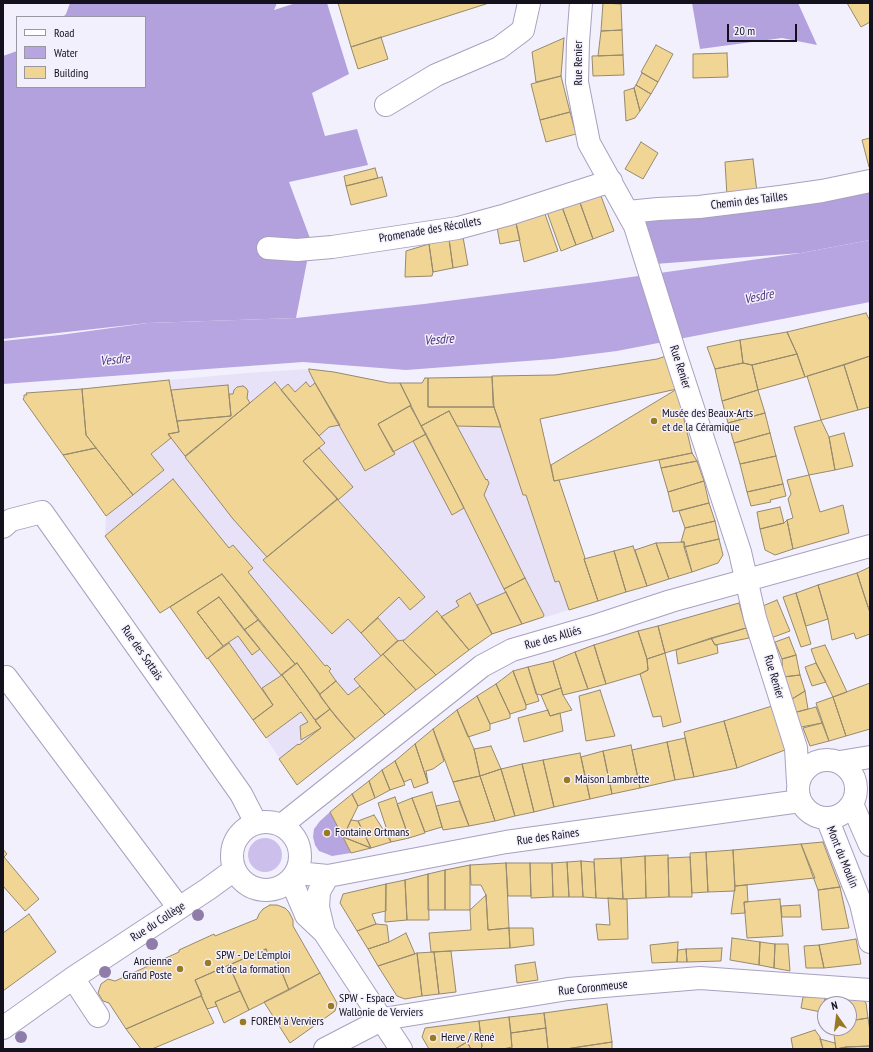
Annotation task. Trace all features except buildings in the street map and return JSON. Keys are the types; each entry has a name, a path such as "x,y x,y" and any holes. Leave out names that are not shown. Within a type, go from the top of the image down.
{"street":[{"path":"386,105 436,75 499,48 523,30 529,3"},
{"name":"Rue Renier","path":"581,3 577,82 589,143 631,219 740,552 756,618 796,748 799,792"},
{"name":"Promenade des Récollets","path":"268,248 297,250 332,247 458,228 506,215 611,181"},
{"name":"Chemin des Tailles","path":"631,219 658,209 699,207 822,192 870,181"},
{"name":"Rue des Sottais","path":"7,523 42,512 236,788 256,823"},
{"name":"Rue des Alliés","path":"283,824 482,666 512,650 598,625 671,601 870,546"},
{"path":"6,677 180,908"},
{"path":"859,796 849,809 841,815 822,818 813,815 806,810 799,792 802,773 809,766 818,761 828,760 840,762 870,756"},
{"path":"840,762 852,773 856,782 870,844"},
{"name":"Rue des Raines","path":"294,877 328,876 506,842 799,792"},
{"name":"Mont du Moulin","path":"827,818 861,904 870,942"},
{"path":"268,821 283,824 297,840 301,852 300,864 294,877 281,887 268,890 256,889 246,884 234,870 232,860 233,848 237,837 245,828 256,823 268,821"},
{"name":"Rue du Collège","path":"3,1028 73,978 180,908 234,870"},
{"path":"324,932 318,907 320,892 328,876"},
{"path":"294,877 306,915 324,932 383,1019 401,1049"},
{"path":"73,978 98,1016"},
{"name":"Rue Coronmeuse","path":"325,1049 383,1019 568,989 700,978 870,990"}],"shaded area":[{"path":"70,3 277,3 274,10 296,3 327,3 349,74 312,93 325,136 357,129 368,165 289,182 311,241 296,318 148,323 3,339 3,56 16,51 16,88 146,88 146,16 64,16"},
{"path":"692,3 798,3 817,45 782,38 700,49"},
{"path":"870,185 870,240 801,253 655,264 645,219"},
{"path":"666,356 677,389 540,419 554,481 559,480 598,601 491,634 416,690 297,785 266,738 170,607 160,613 105,536 106,516 164,470 151,454 171,438 168,434 179,432 169,380 309,369 334,372 389,383 422,383 425,378 555,375 657,359"},
{"path":"262,838 268,838 277,843 281,849 281,861 277,867 268,872 262,872 253,867 248,858 248,852 253,843"}],"water":[{"name":"Vesdre","path":"870,240 870,302 617,351 553,359 406,370 303,362 3,384 3,341 148,323 296,318 424,304 596,282 801,253"},
{"name":"Fontaine Ortmans","path":"330,812 351,853 332,856 319,851 315,845 313,837 314,829"}],"place":[{"name":"Musée des Beaux-Arts et de la Céramique","path":"654,421"},
{"name":"Maison Lambrette","path":"567,780"},
{"name":"Fontaine Ortmans","path":"327,833"},
{"name":"SPW - De L'emploi et de la formation","path":"208,963"},
{"name":"Ancienne Grand Poste","path":"180,969"},
{"name":"SPW - Espace Wallonie de Verviers","path":"331,1006"},
{"name":"FOREM à Verviers","path":"243,1022"},
{"name":"Herve / René","path":"433,1038"}]}
